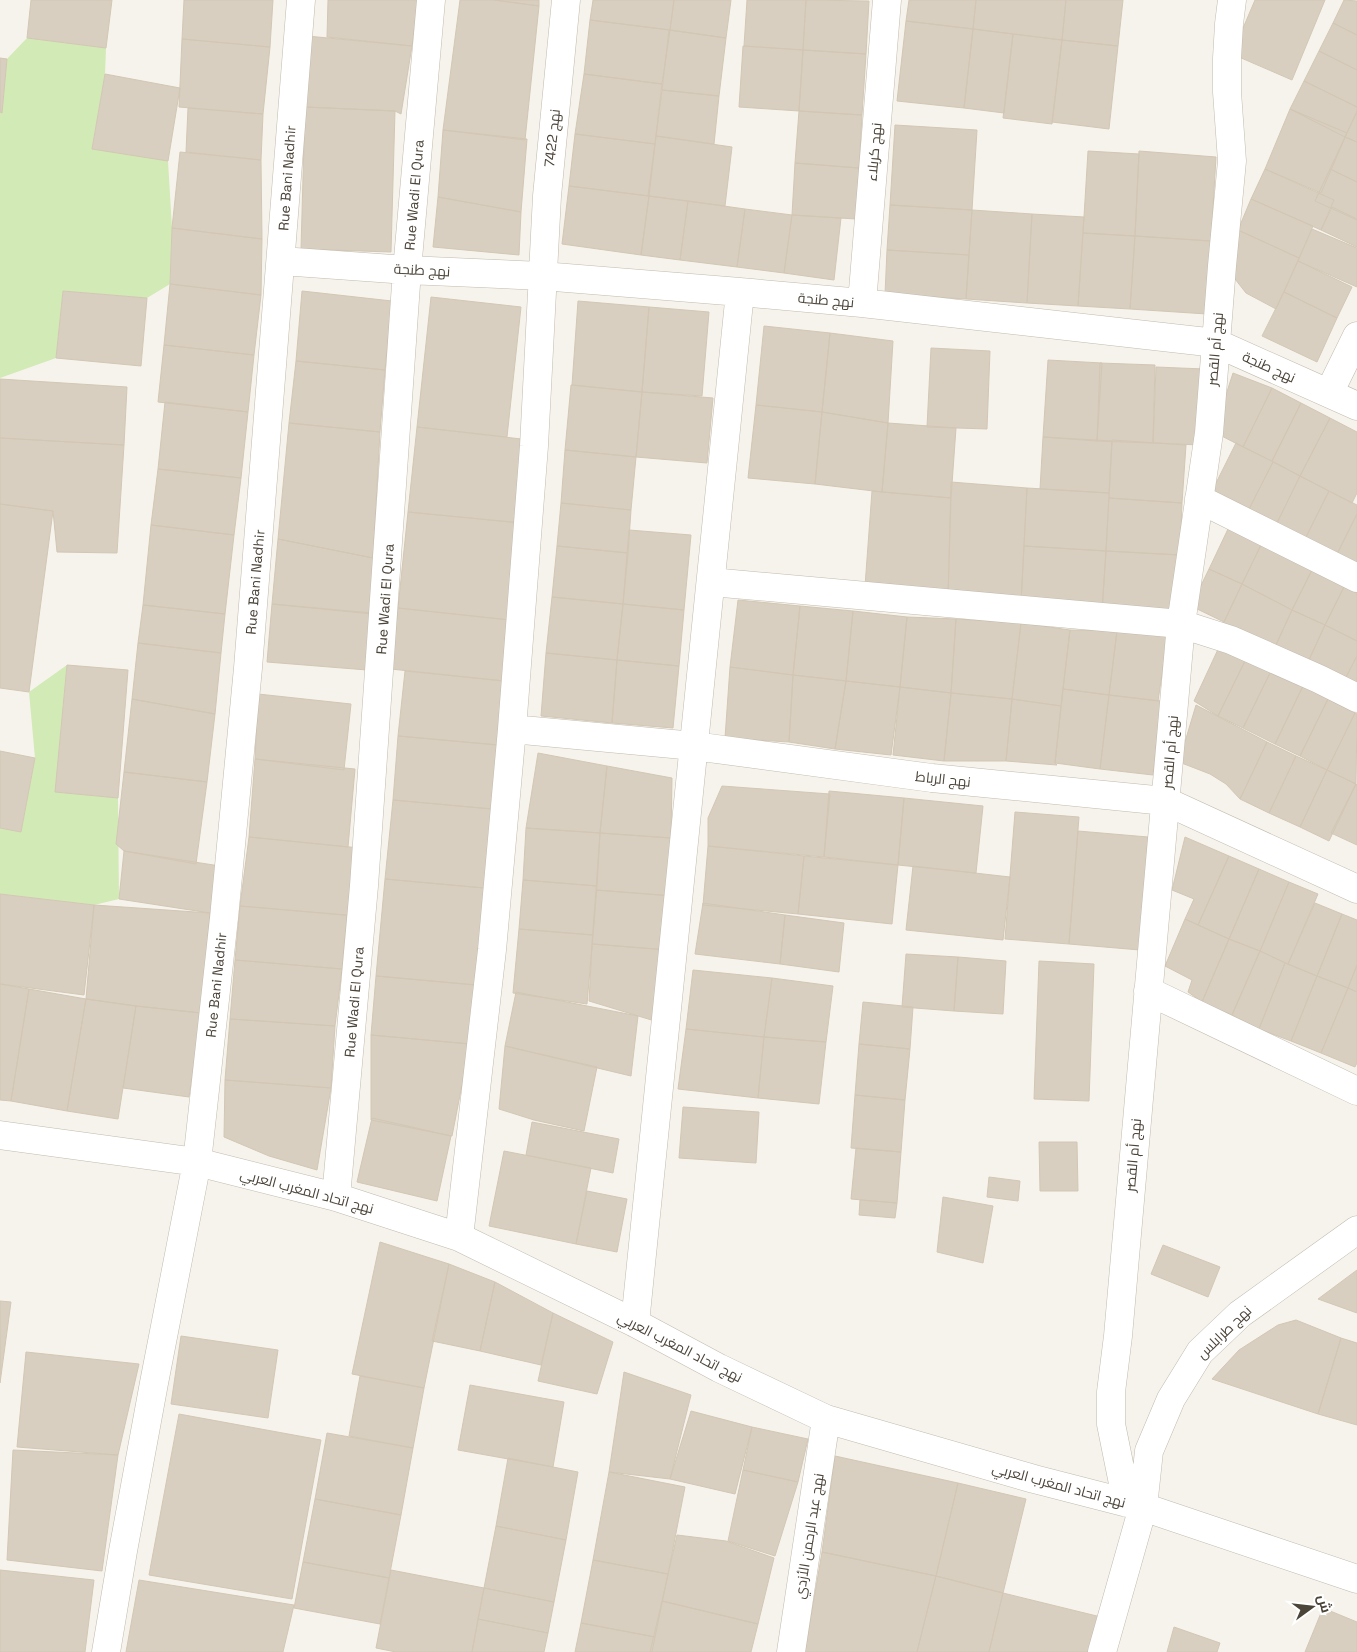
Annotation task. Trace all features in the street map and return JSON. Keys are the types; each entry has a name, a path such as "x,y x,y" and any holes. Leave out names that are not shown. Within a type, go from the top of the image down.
{"street":[{"name":"Rue Bani Nadhir","path":"106,1652 150,1401 197,1162 224,918 246,687 301,0"},
{"name":"Rue Wadi El Qura","path":"336,1197 364,886 408,270 431,0"},
{"name":"نهج 7422","path":"459,1237 492,950 512,729 534,446 547,196 566,0"},
{"name":"نهج كربلاء","path":"862,303 887,0"},
{"name":"نهج أم القصر","path":"1135,1505 1111,1424 1111,1392 1118,1336 1181,624 1209,433 1232,161 1227,84 1229,24 1232,0"},
{"name":"نهج طنجة","path":"281,261 408,270 542,276 740,292 862,303 1216,344 1357,406"},
{"path":"635,1323 740,292"},
{"path":"1329,393 1357,336"},
{"path":"1199,499 1357,578"},
{"path":"711,582 1181,624 1231,640 1357,698"},
{"name":"نهج الرباط","path":"512,729 694,746 932,778 1165,801 1357,889"},
{"path":"1148,990 1357,1091"},
{"name":"نهج اتحاد المغرب العربي","path":"0,1135 197,1162 336,1197 459,1237 635,1323 719,1368 826,1419 1034,1479 1135,1505 1357,1579"},
{"name":"نهج طرابلس","path":"1102,1652 1149,1451 1171,1399 1200,1352 1240,1314 1357,1230"},
{"name":"نهج عبد الرحمن الأزدي","path":"791,1652 826,1419"}],"green space":[{"path":"27,38 106,48 105,74 92,148 168,161 172,228 170,284 147,298 63,291 56,358 0,378 0,112 2,112 7,59"},
{"path":"67,665 56,792 118,798 119,899 94,905 0,894 0,828 21,832 35,758 29,692"}],"building":[{"path":"31,0 112,0 106,48 27,38"},
{"path":"184,0 273,0 270,47 182,39"},
{"path":"328,0 418,0 412,46 327,37"},
{"path":"460,0 494,0 539,6 525,140 443,130"},
{"path":"494,0 539,0 539,6"},
{"path":"593,0 674,0 670,30 590,20"},
{"path":"674,0 731,0 726,38 670,30"},
{"path":"747,0 806,0 803,50 744,46"},
{"path":"806,0 869,1 866,54 803,50"},
{"path":"909,0 976,0 973,29 906,21"},
{"path":"976,0 1066,0 1062,40 973,29"},
{"path":"1066,0 1123,0 1118,46 1062,40"},
{"path":"1255,0 1325,0 1292,80 1232,54"},
{"path":"1344,0 1357,1 1357,35 1333,23"},
{"path":"590,20 670,30 662,84 584,74"},
{"path":"906,21 973,29 964,108 897,101"},
{"path":"1333,23 1357,35 1357,70 1319,51"},
{"path":"973,29 1013,34 1004,113 964,108"},
{"path":"669,30 726,38 719,96 662,90"},
{"path":"1013,34 1062,40 1052,124 1003,118"},
{"path":"307,36 412,46 401,114 395,111 305,107"},
{"path":"182,39 270,47 263,114 179,107"},
{"path":"1062,40 1118,46 1109,129 1052,122"},
{"path":"743,46 803,50 799,111 739,107"},
{"path":"803,50 866,54 862,115 799,111"},
{"path":"1319,51 1357,70 1357,107 1304,81"},
{"path":"0,58 7,59 2,113 0,112"},
{"path":"105,74 180,88 168,161 92,149"},
{"path":"584,74 662,84 655,144 575,134"},
{"path":"1304,81 1357,107 1357,112 1345,137 1290,109"},
{"path":"662,90 719,96 714,144 656,136"},
{"path":"305,107 395,111 391,252 301,249"},
{"path":"188,108 263,114 261,160 186,152"},
{"path":"1290,109 1347,133 1321,193 1265,169"},
{"path":"799,111 862,115 859,168 795,163"},
{"path":"1357,111 1357,142 1345,137"},
{"path":"895,125 977,130 972,210 890,205"},
{"path":"443,130 527,139 521,212 438,197"},
{"path":"575,134 655,144 649,196 569,186"},
{"path":"656,136 732,147 725,206 648,196"},
{"path":"1345,137 1357,142 1357,182 1330,169"},
{"path":"1088,151 1139,154 1135,236 1083,233"},
{"path":"1139,151 1216,157 1211,241 1135,236"},
{"path":"180,152 261,160 262,239 172,228"},
{"path":"795,163 859,168 856,219 792,215"},
{"path":"1265,169 1334,200 1321,230 1251,199"},
{"path":"1330,169 1357,182 1357,220 1315,201"},
{"path":"569,186 649,196 641,255 562,244"},
{"path":"649,196 688,201 680,260 641,255"},
{"path":"438,197 521,212 519,255 433,247"},
{"path":"1251,199 1313,226 1299,258 1238,230"},
{"path":"688,201 745,209 737,267 680,260"},
{"path":"890,205 972,210 969,255 887,250"},
{"path":"1332,207 1357,219 1357,247 1321,230"},
{"path":"745,209 792,215 784,273 737,267"},
{"path":"972,210 1032,214 1027,303 966,299"},
{"path":"1032,214 1084,217 1078,306 1027,303"},
{"path":"792,215 841,218 834,280 784,273"},
{"path":"172,228 262,239 261,295 170,284"},
{"path":"1312,229 1357,248 1357,287 1298,261"},
{"path":"1238,230 1299,258 1276,309 1246,293 1228,270"},
{"path":"1083,233 1135,236 1130,309 1078,306"},
{"path":"1135,236 1211,241 1207,314 1130,309"},
{"path":"887,250 969,255 966,299 885,294"},
{"path":"1298,261 1352,287 1337,318 1284,292"},
{"path":"170,284 261,295 254,355 164,345"},
{"path":"63,291 147,298 141,366 56,358"},
{"path":"302,291 392,301 385,370 296,361"},
{"path":"1284,292 1337,318 1317,362 1262,336"},
{"path":"431,297 521,307 507,437 417,427"},
{"path":"578,301 649,307 642,392 572,385"},
{"path":"649,307 709,312 702,396 642,392"},
{"path":"764,326 830,333 822,412 756,405"},
{"path":"830,333 893,341 888,423 822,412"},
{"path":"164,345 254,355 248,412 158,402"},
{"path":"931,348 990,351 987,429 927,427"},
{"path":"1048,360 1102,363 1097,441 1043,437"},
{"path":"296,361 385,370 380,432 289,423"},
{"path":"1100,363 1155,365 1153,443 1097,441"},
{"path":"1156,367 1204,369 1200,445 1153,443"},
{"path":"1233,373 1272,388 1243,447 1214,432"},
{"path":"0,379 127,387 124,445 0,438"},
{"path":"571,385 642,392 636,457 565,450"},
{"path":"1272,388 1301,403 1272,461 1243,447"},
{"path":"642,392 713,398 707,463 636,457"},
{"path":"165,402 248,412 241,478 158,469"},
{"path":"1301,403 1330,418 1300,476 1272,461"},
{"path":"756,405 822,412 815,484 748,478"},
{"path":"822,412 888,423 882,492 815,484"},
{"path":"1330,418 1357,432 1357,493 1352,503 1300,476"},
{"path":"289,423 380,432 373,558 278,539"},
{"path":"888,423 956,428 951,498 882,492"},
{"path":"417,427 530,440 521,523 408,512"},
{"path":"1043,437 1112,441 1109,493 1040,489"},
{"path":"0,438 124,445 117,553 57,552 53,511 0,504"},
{"path":"1112,440 1186,445 1182,503 1109,498"},
{"path":"1236,443 1273,462 1247,513 1210,495"},
{"path":"565,450 636,457 631,510 561,503"},
{"path":"1273,462 1300,476 1275,527 1247,513"},
{"path":"158,469 241,478 234,535 151,525"},
{"path":"1300,476 1329,491 1304,541 1275,527"},
{"path":"951,482 1027,488 1021,603 948,597"},
{"path":"1027,488 1109,493 1106,551 1024,546"},
{"path":"872,491 951,498 948,597 865,586"},
{"path":"1329,491 1357,505 1357,514 1335,558 1304,541"},
{"path":"1109,498 1182,503 1180,555 1106,551"},
{"path":"561,503 631,510 628,553 557,546"},
{"path":"0,504 53,511 29,692 0,688"},
{"path":"408,512 521,523 510,620 398,608"},
{"path":"1357,514 1357,569 1335,558"},
{"path":"151,525 234,535 225,614 143,605"},
{"path":"1228,529 1261,545 1242,584 1209,569"},
{"path":"629,530 691,535 684,610 623,604"},
{"path":"278,539 373,558 372,614 272,604"},
{"path":"1261,545 1312,570 1292,610 1242,584"},
{"path":"557,546 628,553 623,604 552,597"},
{"path":"1024,546 1106,551 1102,611 1021,603"},
{"path":"1106,551 1180,555 1176,615 1102,611"},
{"path":"1209,569 1242,584 1224,622 1191,606"},
{"path":"1312,570 1345,585 1325,625 1292,610"},
{"path":"1242,584 1292,610 1275,647 1223,624"},
{"path":"1345,585 1357,592 1357,641 1325,625"},
{"path":"552,597 623,604 617,660 546,653"},
{"path":"738,600 800,606 793,675 730,667"},
{"path":"272,604 372,613 367,670 267,662"},
{"path":"623,604 684,610 679,666 617,660"},
{"path":"143,605 225,614 221,653 138,643"},
{"path":"800,606 853,611 846,681 793,675"},
{"path":"398,608 510,620 504,681 391,669"},
{"path":"1292,610 1325,625 1308,662 1275,647"},
{"path":"853,611 907,617 900,687 846,681"},
{"path":"907,617 956,619 951,693 900,687"},
{"path":"956,619 1021,623 1012,699 951,693"},
{"path":"1021,623 1070,630 1061,706 1012,699"},
{"path":"1325,625 1357,641 1357,656 1345,679 1308,662"},
{"path":"1070,630 1117,631 1109,695 1063,689"},
{"path":"1117,631 1168,634 1158,701 1109,695"},
{"path":"138,643 221,653 215,714 132,699"},
{"path":"1220,645 1246,659 1218,716 1194,701"},
{"path":"546,653 617,660 612,723 541,716"},
{"path":"1357,656 1357,689 1345,679"},
{"path":"1246,659 1271,671 1243,728 1218,716"},
{"path":"617,660 679,666 673,728 612,723"},
{"path":"67,665 128,670 118,798 55,792"},
{"path":"730,667 793,675 789,742 725,738"},
{"path":"405,671 504,681 498,745 398,736"},
{"path":"1271,671 1303,686 1275,744 1243,728"},
{"path":"793,675 846,681 835,749 789,742"},
{"path":"846,681 900,687 891,755 835,749"},
{"path":"1303,686 1328,699 1300,756 1275,744"},
{"path":"900,687 951,693 944,761 893,755"},
{"path":"1063,689 1109,695 1100,769 1055,763"},
{"path":"951,693 1012,699 1006,761 944,761"},
{"path":"258,694 351,704 344,770 255,759"},
{"path":"1109,695 1161,701 1153,775 1100,769"},
{"path":"132,699 215,714 207,782 124,772"},
{"path":"1012,699 1061,706 1055,763 1057,765 1006,761"},
{"path":"1328,699 1355,713 1327,770 1300,756"},
{"path":"1196,705 1267,742 1240,799 1226,784 1210,774 1179,762"},
{"path":"1355,713 1357,714 1356,784 1327,770"},
{"path":"398,736 498,745 492,809 393,800"},
{"path":"1267,742 1296,756 1269,813 1240,799"},
{"path":"0,751 35,758 21,832 0,828"},
{"path":"538,753 607,766 600,833 526,828"},
{"path":"1296,756 1327,770 1300,827 1269,813"},
{"path":"255,759 355,769 348,847 249,837"},
{"path":"607,766 672,778 671,838 600,833"},
{"path":"1327,770 1356,784 1329,841 1300,827"},
{"path":"124,772 207,782 196,864 124,851 116,844"},
{"path":"1357,785 1357,845 1331,833"},
{"path":"722,786 830,794 824,857 708,846 708,818"},
{"path":"829,791 904,798 898,865 824,857"},
{"path":"904,798 983,806 976,873 898,865"},
{"path":"393,800 492,809 484,888 385,879"},
{"path":"1015,812 1079,817 1069,944 1005,939"},
{"path":"526,828 600,833 597,886 523,880"},
{"path":"1078,831 1148,837 1140,950 1069,944"},
{"path":"600,833 671,838 673,896 596,890"},
{"path":"249,837 360,848 354,916 240,906"},
{"path":"1185,837 1229,856 1198,925 1185,919 1194,899 1172,890"},
{"path":"708,846 804,856 798,914 703,905"},
{"path":"124,851 220,866 210,913 119,899"},
{"path":"804,856 898,865 892,924 798,914"},
{"path":"1229,856 1259,869 1229,939 1198,925"},
{"path":"913,866 1010,877 1003,940 906,930"},
{"path":"1259,869 1289,882 1260,951 1229,939"},
{"path":"385,879 484,888 476,985 376,976"},
{"path":"523,880 597,886 593,935 519,929"},
{"path":"1289,882 1318,894 1288,964 1260,951"},
{"path":"596,890 673,896 668,950 592,944"},
{"path":"0,894 94,905 84,995 0,984"},
{"path":"703,903 785,915 780,964 695,954"},
{"path":"1315,903 1342,914 1317,976 1288,964"},
{"path":"94,905 210,913 201,1013 86,999"},
{"path":"240,906 347,915 342,969 235,960"},
{"path":"1342,914 1357,920 1357,965 1348,988 1317,976"},
{"path":"785,915 844,923 839,972 780,964"},
{"path":"1185,919 1229,939 1202,1002 1188,992 1192,980 1165,966"},
{"path":"519,929 593,935 587,1004 513,993"},
{"path":"1229,939 1260,951 1232,1015 1202,1002"},
{"path":"592,944 668,950 658,1022 589,1001"},
{"path":"1260,951 1285,963 1259,1029 1232,1015"},
{"path":"906,954 958,957 954,1011 902,1007"},
{"path":"958,957 1006,961 1003,1014 954,1011"},
{"path":"235,960 342,969 335,1026 230,1019"},
{"path":"1039,961 1094,964 1089,1101 1034,1099"},
{"path":"1285,963 1317,976 1291,1041 1259,1029"},
{"path":"1357,965 1357,992 1348,988"},
{"path":"693,970 772,978 764,1037 686,1029"},
{"path":"376,976 476,985 470,1044 371,1035"},
{"path":"1317,976 1348,988 1321,1053 1291,1041"},
{"path":"772,978 833,986 826,1042 764,1037"},
{"path":"0,984 29,989 11,1101 0,1100"},
{"path":"1348,988 1357,992 1357,1063 1355,1067 1321,1053"},
{"path":"29,989 86,999 67,1111 11,1101"},
{"path":"516,992 638,1016 631,1076 505,1046"},
{"path":"86,999 136,1006 118,1119 67,1111"},
{"path":"863,1002 913,1007 910,1049 859,1044"},
{"path":"136,1006 201,1013 189,1097 123,1088"},
{"path":"230,1019 335,1026 331,1088 225,1080"},
{"path":"686,1029 764,1037 758,1098 678,1089"},
{"path":"371,1035 470,1044 452,1136 371,1120"},
{"path":"764,1037 826,1042 819,1104 758,1098"},
{"path":"859,1044 910,1049 905,1100 855,1095"},
{"path":"505,1046 597,1067 584,1131 534,1120 499,1109"},
{"path":"225,1080 331,1088 317,1170 269,1156 224,1137"},
{"path":"855,1095 905,1100 901,1152 851,1148"},
{"path":"683,1107 759,1112 756,1163 679,1158"},
{"path":"372,1118 451,1136 437,1201 357,1182"},
{"path":"532,1122 619,1139 613,1173 526,1155"},
{"path":"1039,1142 1077,1142 1078,1191 1040,1191"},
{"path":"856,1148 901,1152 897,1203 851,1199"},
{"path":"504,1151 591,1168 576,1244 489,1226"},
{"path":"989,1177 1020,1181 1018,1201 987,1197"},
{"path":"587,1191 627,1199 617,1252 576,1244"},
{"path":"943,1197 993,1206 983,1263 937,1252"},
{"path":"860,1200 897,1203 895,1218 859,1215"},
{"path":"380,1242 449,1264 424,1388 352,1374"},
{"path":"1163,1245 1220,1267 1208,1297 1151,1274"},
{"path":"449,1264 495,1282 480,1351 432,1341"},
{"path":"1357,1270 1357,1313 1318,1299"},
{"path":"495,1282 553,1313 541,1365 480,1351"},
{"path":"0,1301 11,1302 0,1383"},
{"path":"553,1313 613,1342 597,1394 538,1381"},
{"path":"1296,1320 1341,1338 1318,1414 1212,1379 1239,1350 1278,1325"},
{"path":"181,1336 278,1350 268,1418 171,1404"},
{"path":"1341,1338 1357,1343 1357,1425 1318,1414"},
{"path":"26,1352 139,1364 118,1455 17,1447"},
{"path":"624,1372 691,1395 670,1479 609,1472"},
{"path":"360,1376 424,1388 413,1448 349,1436"},
{"path":"470,1385 564,1402 553,1467 458,1450"},
{"path":"691,1411 752,1427 735,1494 670,1479"},
{"path":"179,1414 321,1440 292,1599 149,1575"},
{"path":"752,1427 808,1439 798,1482 743,1470"},
{"path":"327,1433 413,1448 401,1515 315,1499"},
{"path":"13,1450 118,1455 102,1571 7,1560"},
{"path":"835,1456 958,1483 936,1576 822,1552"},
{"path":"508,1458 578,1472 566,1540 496,1526"},
{"path":"743,1470 798,1482 775,1556 728,1541"},
{"path":"609,1472 685,1487 668,1574 593,1560"},
{"path":"958,1483 1026,1499 1003,1593 936,1576"},
{"path":"315,1499 401,1515 389,1578 303,1562"},
{"path":"496,1526 566,1540 554,1602 484,1588"},
{"path":"677,1535 726,1541 774,1558 758,1624 662,1601"},
{"path":"822,1552 936,1576 917,1652 805,1652"},
{"path":"593,1560 668,1574 655,1637 581,1623"},
{"path":"303,1562 389,1578 380,1624 294,1608"},
{"path":"0,1570 94,1580 85,1652 0,1652"},
{"path":"391,1570 484,1588 472,1652 396,1652 376,1648"},
{"path":"936,1576 1003,1593 989,1652 917,1652"},
{"path":"139,1580 294,1605 283,1652 126,1652"},
{"path":"484,1588 554,1602 548,1633 478,1619"},
{"path":"1003,1593 1105,1618 1096,1652 989,1652"},
{"path":"662,1601 758,1624 751,1652 650,1652"},
{"path":"1323,1608 1357,1622 1357,1652 1305,1652"},
{"path":"478,1619 548,1633 544,1652 472,1652"},
{"path":"581,1623 655,1637 652,1652 575,1652"},
{"path":"1174,1627 1220,1643 1217,1652 1167,1652"}]}
